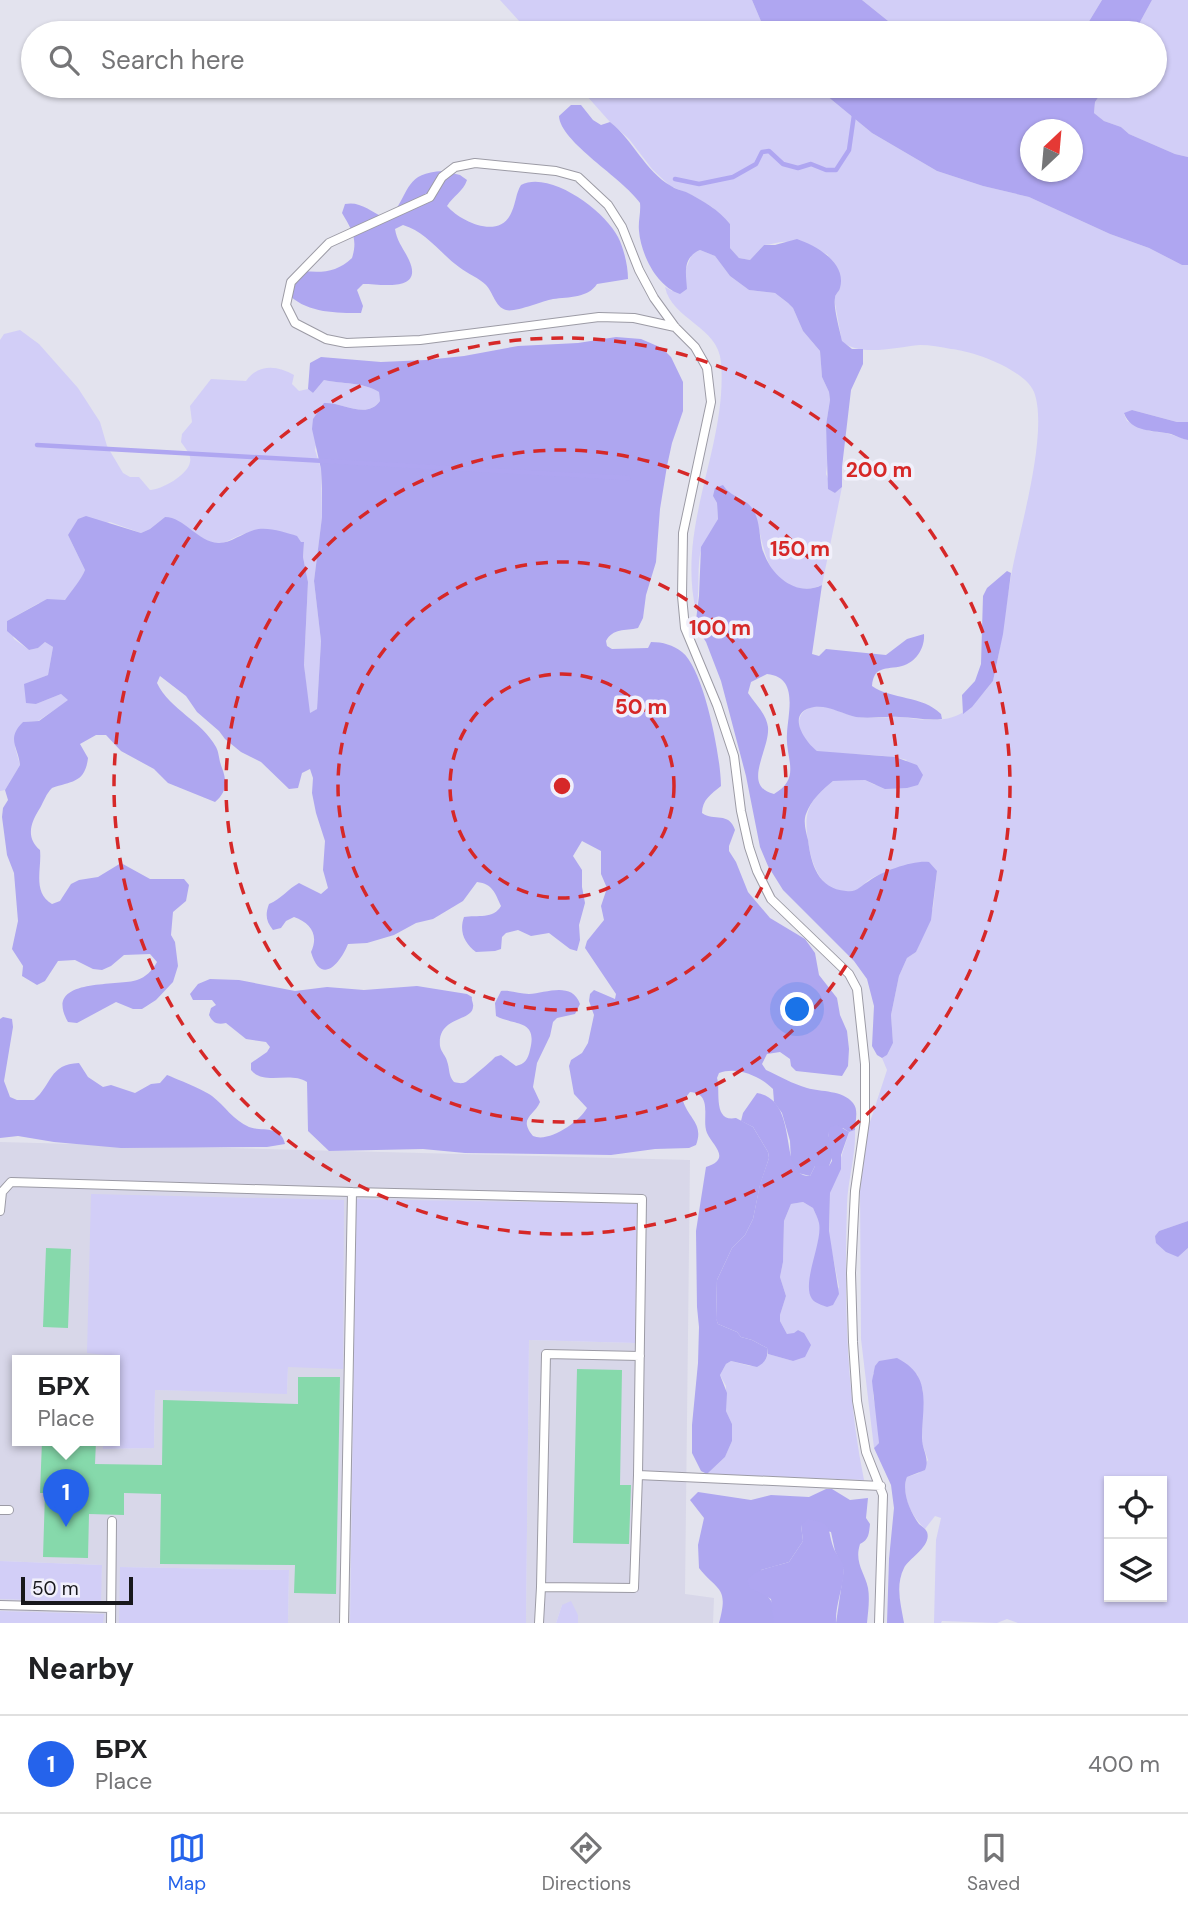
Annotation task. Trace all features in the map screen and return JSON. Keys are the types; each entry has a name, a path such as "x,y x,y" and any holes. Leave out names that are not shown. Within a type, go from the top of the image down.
{"lane":[{"path":"675,327 634,318 599,317 421,340 346,343 326,339 295,323 286,305 291,282 328,243 430,197 442,177 455,167 475,163 556,171 578,177 608,205 622,227 639,270 654,298 675,327 695,347 707,368 711,402 683,533 682,596 685,628 717,705 734,756 741,811 757,871 771,899 849,974 858,989 865,1064 865,1121 855,1191 851,1273 853,1342 866,1452 883,1495 879,1623"},
{"path":"0,1211 2,1192 11,1182 642,1199 634,1588 541,1587"},
{"path":"344,1623 352,1192"},
{"path":"539,1623 546,1354 640,1356"},
{"path":"638,1475 881,1486"},
{"path":"111,1623 112,1521"},
{"path":"0,1605 111,1608"}],"shaded area":[{"path":"500,0 752,0 761,21 519,21"},
{"path":"752,0 862,0 888,21 761,21"},
{"path":"862,0 1102,0 1089,21 888,21"},
{"path":"1102,0 1152,0 1141,21 1089,21"},
{"path":"1152,0 1188,0 1188,157 1129,134 1094,113 1098,98 1167,98 1167,21 1141,21"},
{"path":"589,98 830,98 872,133 937,171 1029,197 1110,234 1149,248 1182,265 1188,265 1188,422 1177,422 1132,410 1124,414 1127,421 1149,431 1188,440 1188,1221 1159,1231 1155,1236 1178,1257 1188,1248 1188,1623 1018,1623 1007,1619 997,1623 934,1623 936,1540 941,1518 935,1516 925,1529 912,1512 905,1491 907,1477 919,1473 928,1460 922,1443 923,1390 917,1374 873,1373 879,1443 874,1448 861,1339 860,1190 869,1125 887,1070 882,1058 887,1055 893,1043 891,1015 899,976 907,958 916,952 933,908 937,871 894,870 872,878 857,890 846,892 836,891 821,879 812,860 807,830 808,813 814,800 833,781 865,780 875,785 907,760 819,752 811,747 802,735 799,721 806,710 818,706 865,718 951,718 973,705 993,681 1036,454 1038,409 1034,392 1029,384 1010,369 972,353 924,345 880,350 850,347 842,342 834,298 840,288 828,255 814,248 784,242 764,245 750,260 739,258 730,248 730,224 712,207 670,186 652,169 629,139"},
{"path":"830,98 1098,98 1094,113 1104,121 1175,154 1188,157 1188,265 1182,265 1149,248 1110,234 1029,197 937,171 872,133"},
{"path":"571,105 581,105 593,120 601,125 610,122 662,180 698,198 721,214 730,224 730,248 739,258 750,260 764,245 797,239 821,251 835,263 841,279 835,302 842,341 852,349 863,349 863,364 851,390 842,487 835,493 828,489 826,425 830,400 822,377 820,351 803,331 793,308 775,293 749,290 730,276 715,256 700,250 690,257 688,262 687,289 680,294 664,284 651,268 640,240 640,203 581,148 562,126 559,116"},
{"path":"443,171 460,175 467,180 447,206 462,218 481,226 499,225 507,220 521,185 547,183 576,196 601,216 618,237 628,279 597,284 589,292 578,296 506,310 499,306 483,283 459,267 418,232 403,225 395,229 409,260 411,278 398,284 363,284 357,290 363,306 361,313 314,309 290,296 303,271 329,270 352,258 354,240 342,213 345,204 360,205 383,217 392,215 415,179 431,172"},
{"path":"700,250 715,256 730,276 749,290 775,293 788,303 803,331 820,351 822,377 830,400 826,425 826,474 835,493 842,487 822,585 809,589 795,587 779,578 770,564 754,515 746,502 733,495 713,496 717,503 718,519 700,554 696,611 692,548 717,424 721,362 712,340 676,308 665,287 672,291 692,254"},
{"path":"20,330 39,344 78,388 100,422 107,446 123,473 130,477 139,477 150,490 173,481 188,467 190,457 181,442 182,434 192,422 190,406 211,379 246,381 256,371 275,368 294,375 292,384 299,391 308,389 313,393 324,380 359,385 379,392 380,401 368,409 324,403 315,450 321,469 322,517 314,581 321,641 317,709 309,714 304,665 308,582 303,557 304,542 277,531 260,530 213,543 165,517 141,533 110,522 68,535 85,570 65,600 39,603 7,621 14,639 29,650 38,648 45,642 53,647 48,675 32,681 36,704 61,694 69,700 38,721 23,722 15,747 20,765 5,790 0,791 0,340 4,334"},
{"path":"616,337 641,339 662,348 671,357 683,382 683,411 667,466 656,562 646,595 643,618 638,628 612,634 606,641 607,646 612,649 648,648 651,642 664,643 682,652 690,661 710,715 720,773 721,786 705,801 702,813 725,819 732,824 735,830 729,851 748,892 770,918 805,939 815,953 819,975 837,998 847,1031 848,1066 842,1076 796,1071 791,1066 790,1059 780,1052 767,1054 762,1064 766,1070 807,1088 844,1096 853,1103 856,1113 855,1130 849,1132 843,1128 828,1133 833,1155 829,1166 815,1166 810,1176 798,1173 791,1162 790,1141 782,1113 774,1102 773,1089 748,1074 733,1071 719,1073 717,1078 720,1110 728,1118 736,1118 753,1127 769,1158 753,1219 745,1235 732,1248 717,1280 716,1318 718,1324 767,1348 767,1357 757,1367 731,1361 720,1375 727,1393 726,1411 732,1424 732,1441 725,1457 707,1474 701,1471 692,1453 699,1327 696,1231 706,1167 714,1164 719,1156 707,1133 702,1097 690,1092 683,1101 698,1132 696,1145 689,1148 611,1155 465,1153 423,1149 329,1151 308,1131 307,1082 256,1075 251,1070 251,1063 267,1052 270,1047 266,1042 246,1039 226,1023 216,1023 209,1015 211,1008 216,1005 212,1000 193,1000 190,994 198,984 210,979 239,980 295,991 327,987 364,990 417,986 467,994 472,997 471,1012 444,1029 440,1046 451,1077 454,1082 461,1083 466,1082 495,1057 501,1055 516,1066 528,1056 532,1040 528,1028 496,1016 495,1003 501,991 529,994 565,990 576,997 580,1004 575,1014 557,1018 553,1022 550,1036 537,1063 533,1087 540,1102 527,1121 533,1136 547,1137 571,1125 587,1108 574,1094 569,1066 571,1060 582,1053 588,1043 594,1015 589,1001 590,994 594,990 615,999 616,994 585,948 587,941 604,920 601,906 607,888 601,874 601,851 582,841 573,856 582,870 585,903 579,925 580,940 577,951 570,949 549,933 531,936 518,930 502,937 501,949 476,952 468,945 464,936 464,917 490,915 501,906 490,887 477,882 463,901 433,919 367,943 348,944 335,964 325,970 315,962 311,952 314,935 309,926 294,917 286,921 281,928 273,930 267,915 269,904 299,883 321,894 328,888 323,870 325,841 316,813 310,769 302,773 298,788 289,789 261,762 241,752 225,739 197,712 186,696 160,676 157,683 170,701 203,730 217,749 225,782 219,798 215,802 168,783 154,769 121,751 106,735 96,735 80,744 88,758 81,777 50,790 34,819 31,835 40,850 40,887 52,904 60,901 71,884 98,877 121,863 150,879 184,879 189,885 186,901 173,912 171,935 175,942 178,966 173,982 156,1000 142,1009 133,1009 116,1002 77,1023 68,1022 63,1008 65,997 73,991 99,984 137,980 148,973 157,962 150,954 124,955 102,970 93,969 75,960 58,961 45,981 37,985 22,976 23,966 12,949 18,921 14,873 7,855 2,817 8,800 5,790 20,765 14,743 15,733 23,722 39,721 68,700 61,694 36,704 26,703 24,684 48,675 53,647 45,642 38,648 29,650 7,631 7,621 47,599 65,600 79,581 85,570 68,535 78,519 86,516 141,533 165,517 172,518 204,539 218,543 259,529 297,536 304,542 303,557 308,582 304,665 310,713 317,709 321,641 314,581 322,517 322,488 321,469 312,429 313,419 324,403 361,410 380,401 379,392 373,389 324,380 313,393 308,389 310,363 321,357 381,362 426,360 518,346 578,343"},
{"path":"1132,410 1177,422 1188,422 1188,440 1137,427 1124,413"},
{"path":"723,485 752,508 757,519 761,545 774,572 796,587 804,589 822,585 812,654 819,656 826,649 886,655 907,639 924,634 923,644 915,658 902,666 878,671 872,686 889,694 925,704 941,714 942,719 856,717 830,708 814,707 805,710 799,720 807,741 817,751 895,757 917,765 923,775 918,785 907,788 885,789 865,780 833,781 814,800 805,817 814,866 822,880 836,889 853,891 875,877 915,863 929,862 937,871 931,920 916,952 907,958 899,976 891,1015 893,1043 887,1055 882,1058 872,1046 874,1006 867,979 854,961 783,890 760,847 746,776 721,681 706,642 697,628 701,547 718,519 717,503 713,496 715,488","holes":["767,674 777,677 788,689 790,706 787,743 790,774 783,788 774,794 764,790 759,783 759,766 768,727 763,713 748,693 751,682"]},
{"path":"1007,571 1011,573 1003,634 993,681 963,714 962,695 975,681 981,664 983,596 987,588"},
{"path":"0,1019 12,1019 13,1027 4,1081 10,1097 17,1100 34,1100 56,1071 69,1064 79,1063 88,1077 103,1087 111,1085 135,1093 151,1084 160,1083 167,1075 208,1094 243,1124 280,1134 285,1144 267,1147 121,1148 18,1136 0,1138"},
{"path":"757,1093 771,1099 779,1109 785,1123 794,1165 800,1173 810,1176 815,1166 829,1166 832,1161 828,1133 830,1127 837,1125 849,1132 841,1155 841,1169 830,1193 829,1231 839,1294 833,1305 827,1307 817,1303 809,1292 819,1231 819,1221 813,1208 803,1202 791,1204 784,1221 780,1277 786,1296 780,1321 787,1334 798,1330 804,1333 811,1345 805,1357 793,1361 768,1354 767,1348 718,1324 716,1319 717,1280 732,1248 745,1235 753,1219 760,1184 769,1158 753,1127 741,1121 743,1113"},
{"path":"855,1130 847,1204 846,1308 853,1412 864,1480 707,1474 725,1457 732,1441 732,1424 726,1411 726,1386 720,1375 726,1364 731,1361 750,1366 766,1359 768,1354 793,1361 804,1333 798,1330 794,1334 787,1334 780,1321 786,1296 780,1277 784,1221 791,1204 803,1202 813,1208 820,1224 819,1242 812,1269 812,1299 827,1307 839,1287 829,1237 830,1193 849,1132"},
{"path":"0,1142 690,1160 685,1594 714,1598 713,1623 578,1623 578,1615 562,1605 556,1623 526,1623 529,1340 635,1343 637,1205 356,1199 350,1623 288,1623 289,1570 121,1567 119,1623 103,1623 103,1614 0,1611 0,1599 100,1603 102,1565 0,1561"},
{"path":"91,1194 344,1200 343,1369 288,1367 287,1394 155,1390 154,1448 103,1449 103,1446 120,1446 120,1355 87,1353"},
{"path":"356,1199 637,1204 635,1343 529,1340 526,1623 350,1623"},
{"path":"1188,1221 1188,1248 1178,1257 1166,1252 1156,1243 1155,1236 1159,1231"},
{"path":"897,1358 916,1373 923,1392 922,1438 926,1466 925,1470 907,1477 905,1489 910,1508 928,1537 901,1575 900,1596 904,1623 887,1623 894,1508 891,1485 874,1448 879,1443 872,1381 875,1366 879,1361"},
{"path":"832,1489 850,1500 868,1498 866,1518 870,1524 869,1530 858,1551 869,1592 867,1623 836,1623 844,1569 835,1551 831,1532 801,1525 803,1541 789,1562 761,1570 764,1594 773,1607 774,1623 719,1623 722,1596 699,1568 698,1545 704,1518 690,1500 698,1492 751,1500 771,1495 809,1497"},
{"path":"808,1519 826,1525 844,1568 836,1623 774,1623 771,1599 750,1588 747,1580 761,1570 789,1562 803,1541 801,1525"},
{"path":"0,1561 102,1565 101,1603 0,1599"},
{"path":"120,1567 289,1570 288,1623 119,1623"},
{"path":"571,1601 578,1615 578,1623 556,1623 562,1605"},
{"path":"0,1611 104,1614 103,1623 0,1623"}],"building":[{"path":"46,1248 71,1249 68,1328 43,1327"},
{"path":"577,1369 622,1370 620,1485 631,1485 629,1544 573,1543"},
{"path":"298,1377 340,1377 336,1594 294,1593 295,1565 160,1564 161,1494 124,1493 124,1515 89,1514 88,1558 43,1557 45,1493 40,1493 42,1446 96,1446 95,1464 162,1465 163,1400 298,1404"}],"waterway":[{"path":"675,179 699,184 733,177 756,164 762,152 769,151 783,164 798,168 811,164 826,170 836,170 849,150 854,115"},
{"path":"37,445 628,478"}],"place":[{"name":"БРХ","path":"66,1527"}]}
